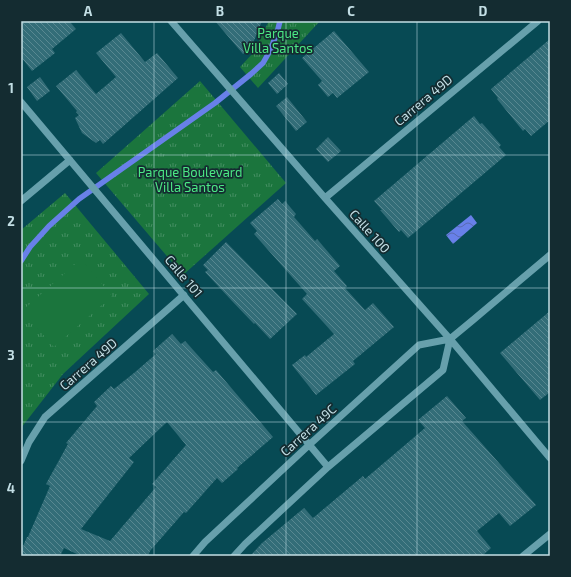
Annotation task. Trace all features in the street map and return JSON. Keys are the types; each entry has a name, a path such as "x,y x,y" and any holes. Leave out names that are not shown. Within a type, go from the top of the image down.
{"street":[{"name":"Calle 100","path":"170,21 324,198 450,339 550,458"},
{"name":"Carrera 49D","path":"324,198 538,21"},
{"name":"Calle 101","path":"21,102 328,467"},
{"path":"21,201 70,160"},
{"name":"Carrera 49C","path":"193,556 205,542 309,445 419,346 450,339 550,255"},
{"name":"Carrera 49D","path":"21,461 29,442 45,417 184,295"},
{"path":"234,556 328,467 443,370 450,339"},
{"path":"523,556 550,534"}],"green space":[{"name":"Parque Villa Santos","path":"269,21 320,21 258,88 240,67 253,53"},
{"name":"Parque Boulevard Villa Santos","path":"200,81 286,183 183,275 96,173"},
{"path":"65,193 149,294 63,374 21,428 21,230"},
{"path":"81,259 112,296 54,347 22,311"}],"water":[{"path":"471,215 477,223 453,244 446,235"}],"building":[{"path":"21,21 69,21 76,29 52,49 55,53 32,71 21,57"},
{"path":"215,21 262,21 251,48 243,54"},
{"path":"334,31 369,72 337,98 333,93 328,97 318,85 322,81 302,58"},
{"path":"121,33 145,62 157,53 178,78 103,144 100,140 96,143 82,133 75,118 79,115 76,112 77,111 56,86 76,70 96,94 116,77 96,53"},
{"path":"550,39 550,120 531,136 525,129 523,131 497,99 498,98 491,89"},
{"path":"279,73 288,84 277,94 268,83"},
{"path":"40,77 50,91 37,101 27,87"},
{"path":"287,97 307,122 296,131 276,106"},
{"path":"474,116 501,145 499,147 506,155 408,238 401,230 399,232 374,201"},
{"path":"328,137 341,151 328,162 316,149"},
{"path":"278,199 282,204 285,201 296,214 294,217 315,241 317,239 340,266 334,271 347,286 345,288 365,310 373,303 394,327 353,361 355,364 316,395 292,365 305,355 306,357 334,334 302,299 307,294 254,234 257,231 250,223"},
{"path":"226,242 297,314 270,339 205,272 208,270 203,265"},
{"path":"550,311 550,392 540,400 500,353"},
{"path":"172,334 181,344 185,341 213,372 216,370 273,437 222,483 217,478 186,513 184,512 150,551 148,556 81,556 64,548 60,556 21,556 21,551 50,486 46,484 68,444 66,443 97,406 94,402 111,386 114,389 156,354 153,351","holes":["167,422 186,445 152,484 156,487 110,541 81,529 134,462 129,458"]},
{"path":"447,396 466,418 462,421 536,505 510,526 499,513 477,531 491,548 482,556 250,556 262,543 304,508 313,518 363,476 365,479 425,428 418,420"}],"waterway":[{"path":"21,261 30,247 49,226 79,199 215,103 263,63 271,49 280,21"}]}
